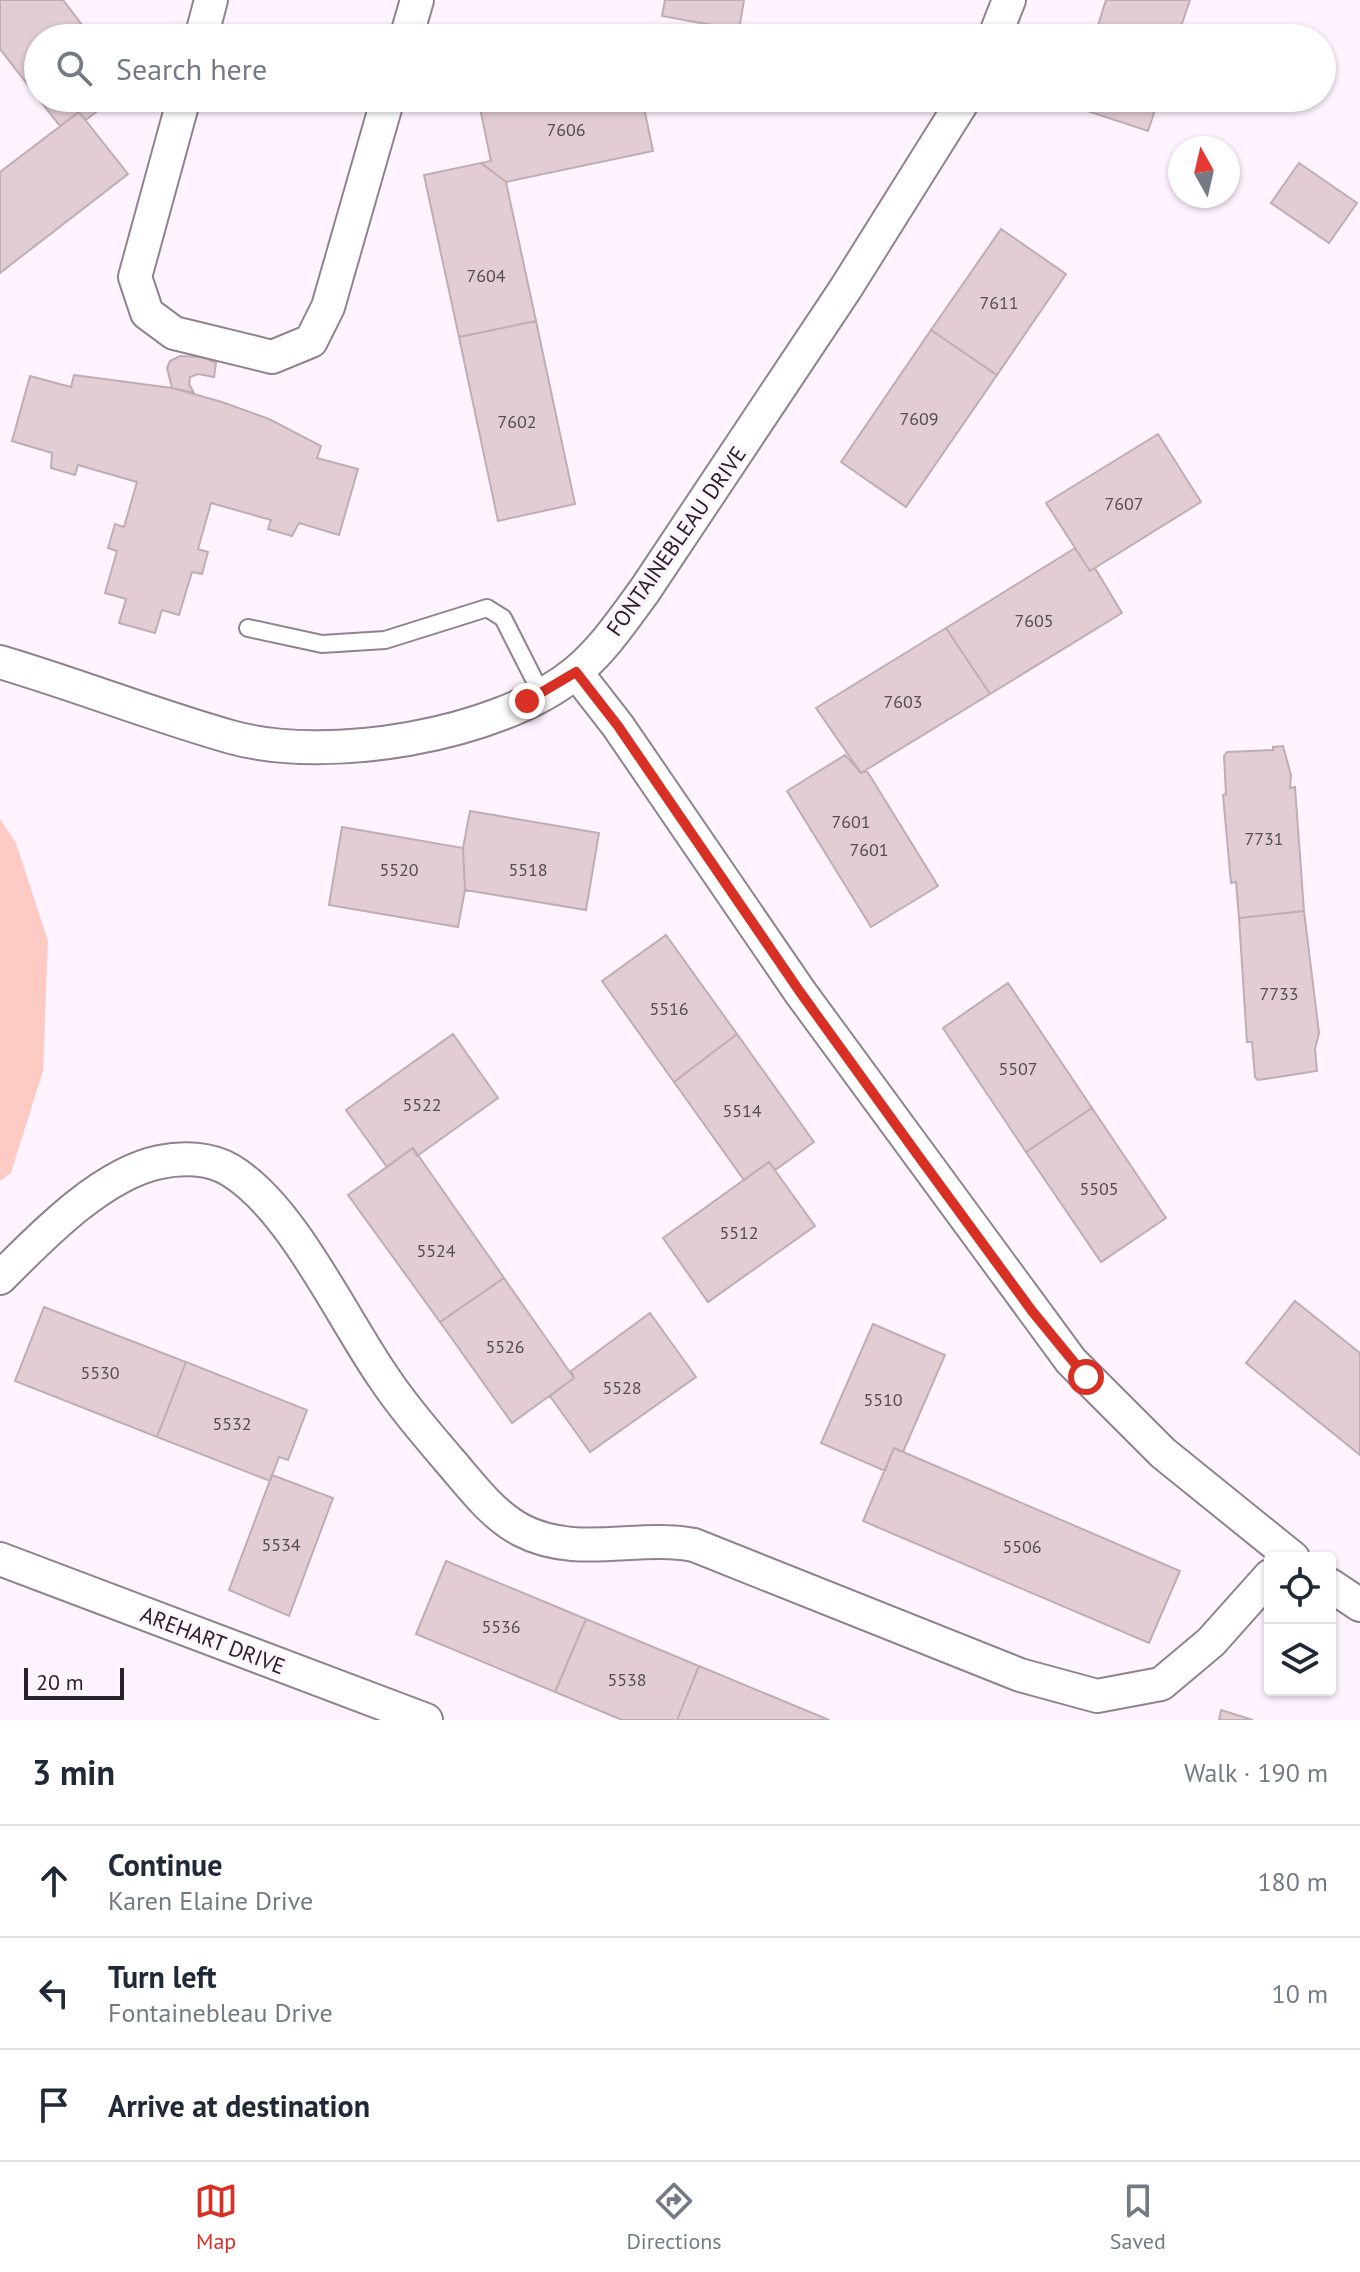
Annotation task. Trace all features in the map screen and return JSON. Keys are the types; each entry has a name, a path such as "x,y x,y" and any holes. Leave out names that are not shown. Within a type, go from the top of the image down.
{"street":[{"path":"205,24 211,0"},
{"path":"410,24 417,0"},
{"path":"1000,24 1009,0"},
{"path":"180,112 135,277 147,313 174,333 272,357 311,341 328,307 384,112"},
{"name":"FONTAINEBLEAU DRIVE","path":"0,662 232,737 278,745 351,746 425,735 487,717 541,693 576,672 610,639 900,206 957,112"},
{"path":"576,672 618,726 800,992 1071,1361 1163,1453 1273,1552"},
{"path":"0,1278 43,1235 104,1187 159,1162 209,1161 230,1170 276,1210 384,1380 424,1432 499,1515 521,1530 542,1538 591,1545 674,1541 694,1545 1020,1675 1097,1696 1161,1684 1211,1642 1264,1584"},
{"name":"AREHART DRIVE","path":"0,1559 426,1720"},
{"path":"1336,1589 1360,1605"}],"lane":[{"path":"248,628 322,644 385,640 487,608 503,618 541,693"}],"shaded area":[{"path":"0,819 16,843 48,941 43,1071 11,1173 0,1181"}],"building":[{"path":"0,0 63,0 81,24 24,24 24,80 0,49"},
{"path":"665,0 744,0 740,24 706,24 662,16"},
{"path":"1106,0 1190,0 1182,24 1098,24"},
{"path":"49,112 79,112 60,126"},
{"path":"79,112 96,112 86,120"},
{"path":"79,112 128,174 0,273 0,172"},
{"path":"481,112 645,112 653,151 506,182 481,163 491,161"},
{"path":"1090,112 1154,112 1148,131"},
{"path":"481,163 506,182 536,321 459,337 424,175"},
{"path":"1299,163 1357,203 1329,243 1271,203"},
{"path":"1001,229 1066,274 997,375 931,330"},
{"path":"536,321 575,504 498,521 459,337"},
{"path":"931,330 997,375 906,507 841,462"},
{"path":"180,356 202,357 216,363 214,377 198,374 190,377 189,384 194,393 172,388 167,368 170,361"},
{"path":"74,375 172,388 222,402 269,419 321,446 317,458 358,469 339,535 299,523 292,536 268,529 271,520 211,503 198,549 208,552 202,574 192,572 179,615 162,610 155,633 119,623 126,599 105,593 117,551 108,548 115,524 124,527 137,482 78,465 75,475 51,468 52,453 12,441 30,376 71,387"},
{"path":"1158,434 1201,502 1090,571 1046,503"},
{"path":"1075,548 1090,571 1095,568 1122,613 990,694 946,628"},
{"path":"946,628 990,694 861,773 816,708"},
{"path":"1283,746 1291,775 1290,788 1295,787 1304,911 1239,918 1236,882 1231,883 1223,795 1226,794 1224,756 1227,752 1273,750 1273,747"},
{"path":"845,755 861,773 867,771 938,886 871,927 787,791"},
{"path":"470,811 599,833 586,910 465,890 463,848"},
{"path":"342,827 463,848 465,890 458,927 329,905"},
{"path":"1304,911 1319,1033 1315,1049 1317,1071 1258,1080 1255,1077 1252,1042 1247,1042 1239,918"},
{"path":"666,935 737,1034 674,1082 602,981"},
{"path":"1008,983 1092,1108 1026,1152 943,1028"},
{"path":"453,1034 498,1098 417,1156 413,1148 387,1167 346,1110"},
{"path":"737,1034 814,1142 775,1170 769,1162 744,1180 674,1082"},
{"path":"1092,1108 1166,1218 1101,1262 1026,1152"},
{"path":"413,1148 504,1278 440,1322 348,1195"},
{"path":"769,1162 815,1226 708,1302 663,1238"},
{"path":"504,1278 574,1378 512,1423 440,1322"},
{"path":"1295,1301 1360,1353 1360,1455 1246,1363"},
{"path":"44,1307 186,1362 157,1437 15,1381"},
{"path":"650,1313 696,1377 590,1452 550,1396 574,1378 571,1371"},
{"path":"873,1324 945,1355 903,1452 894,1448 885,1471 821,1443"},
{"path":"186,1362 307,1410 288,1460 279,1457 270,1481 157,1437"},
{"path":"894,1448 1180,1571 1149,1643 863,1521"},
{"path":"272,1475 333,1498 289,1616 229,1590"},
{"path":"446,1561 586,1619 555,1692 416,1634"},
{"path":"586,1619 699,1666 677,1720 622,1720 555,1692"},
{"path":"699,1666 829,1720 677,1720"},
{"path":"1221,1710 1253,1720 1219,1720"}],"route":[{"path":"527,701 554,688 576,672 618,726 800,992 917,1154 1032,1311 1086,1377"}]}
